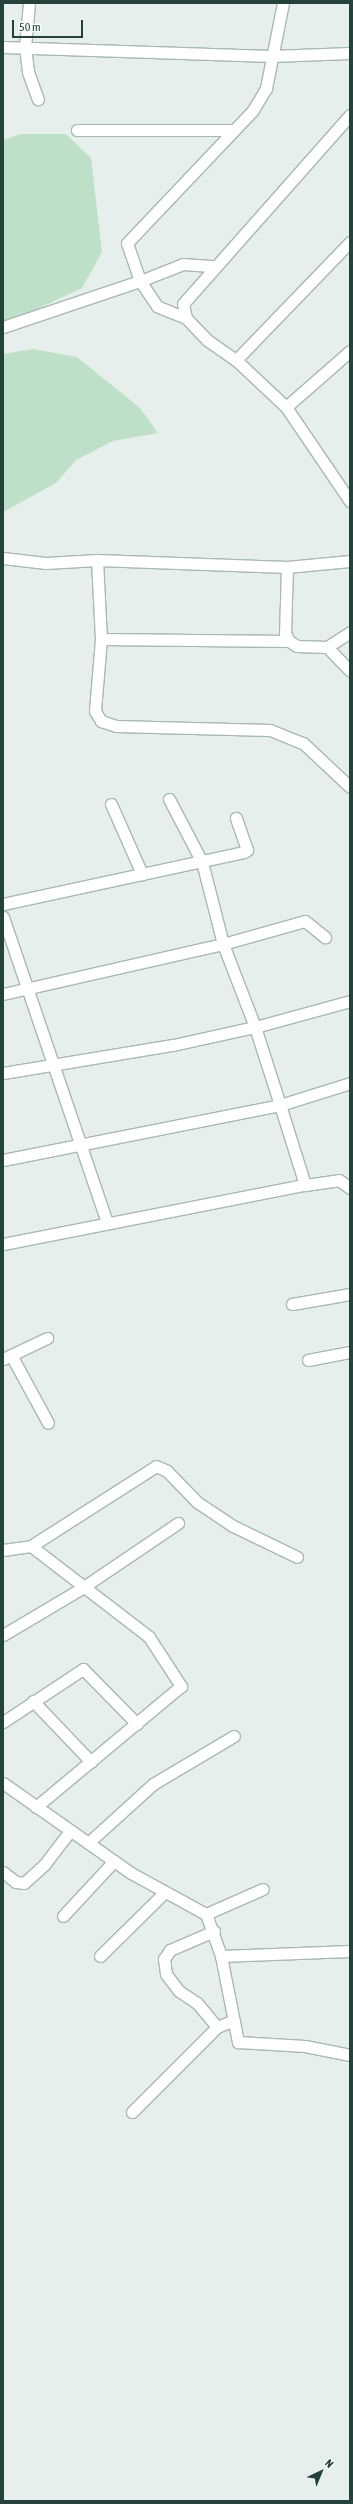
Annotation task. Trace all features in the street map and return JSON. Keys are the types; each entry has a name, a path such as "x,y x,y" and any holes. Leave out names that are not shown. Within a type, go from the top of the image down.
{"street":[{"path":"29,3 24,46 29,76 38,99"},
{"path":"283,3 271,56 266,88 253,110 230,130 181,189 127,243 140,281 157,306 186,318 206,340 236,360 286,407 350,500"},
{"path":"3,47 24,46 271,56 350,53"},
{"path":"186,318 183,304 214,266 350,115"},
{"path":"77,130 230,130"},
{"path":"236,360 350,242"},
{"path":"3,327 140,281 183,264 214,266"},
{"path":"286,407 350,352"},
{"path":"3,558 46,563 97,560 287,567 350,561"},
{"path":"97,560 101,639 95,711 101,721 116,726 270,730 303,743 350,787"},
{"path":"287,567 285,633 289,641"},
{"path":"101,639 289,641 298,646 327,647 350,632"},
{"path":"327,647 350,671"},
{"path":"169,799 202,862 224,944 255,1027 305,1185"},
{"path":"111,804 142,874"},
{"path":"3,904 202,862 247,850 236,818"},
{"path":"3,917 55,1063 107,1222"},
{"path":"3,994 29,990 83,974 224,944 305,920 325,938"},
{"path":"3,1073 55,1063 173,1045 255,1027 350,1001"},
{"path":"3,1160 280,1105 350,1083"},
{"path":"3,1244 107,1222 339,1180 350,1176"},
{"path":"339,1180 350,1188"},
{"path":"292,1304 350,1294"},
{"path":"47,1338 7,1357 48,1423"},
{"path":"308,1360 350,1352"},
{"path":"3,1550 31,1546 156,1466 168,1471 197,1502 233,1526 297,1557"},
{"path":"3,1635 82,1588 178,1523"},
{"path":"31,1546 82,1588 149,1637 181,1686 36,1807"},
{"path":"3,1722 83,1669 137,1724"},
{"path":"33,1701 91,1762"},
{"path":"88,1843 154,1784 234,1736"},
{"path":"3,1783 114,1862 206,1914 214,1931 221,1956 238,2042 305,2046 350,2055"},
{"path":"3,1872 16,1882 24,1882 44,1865 70,1831"},
{"path":"63,1916 114,1862"},
{"path":"206,1914 263,1889"},
{"path":"100,1956 165,1892"},
{"path":"214,1931 170,1950 164,1959 166,1974 179,1991 197,2003 217,2027"},
{"path":"221,1956 350,1951"},
{"path":"132,2112 217,2027 234,2020"}],"green space":[{"path":"21,134 66,134 91,158 102,252 82,288 3,325 3,140"},
{"path":"33,349 77,357 140,408 158,433 113,441 76,460 56,483 3,512 3,354"}]}
